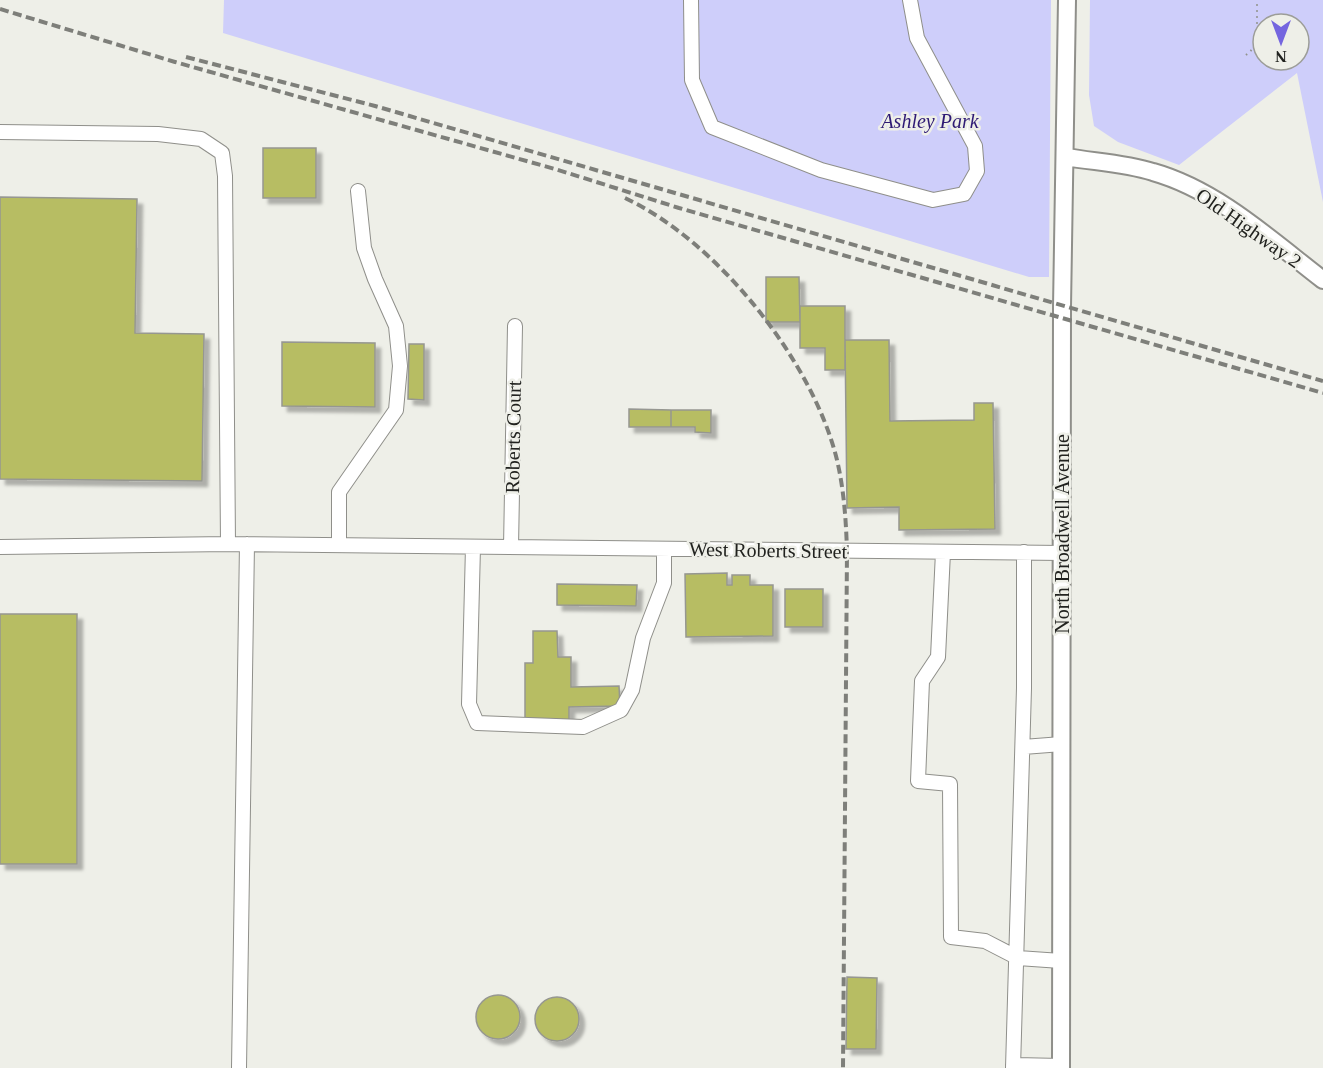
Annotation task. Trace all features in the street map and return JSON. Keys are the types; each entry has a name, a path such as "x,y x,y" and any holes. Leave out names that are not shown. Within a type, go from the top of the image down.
{"main road":[{"name":"North Broadwell Avenue","path":"1061,1067 1062,307 1067,0"},
{"name":"Old Highway 2","path":"1066,158 1142,169 1181,183 1226,207 1323,280"}],"street":[{"path":"691,0 692,80 712,127 821,170 933,200 964,194 977,171 975,146 917,38 910,0"},
{"path":"0,132 158,134 201,139 222,153 225,176 228,544"},
{"path":"339,545 339,492 396,410 400,366 396,326 364,248 358,191"},
{"name":"Roberts Court","path":"511,547 515,326"},
{"path":"239,1068 248,544"},
{"name":"West Roberts Street","path":"0,547 248,544 1063,553"},
{"path":"473,547 469,704 477,723 511,726 583,726 621,710 632,690 643,638 664,584 664,549"},
{"path":"944,552 938,657 922,681 918,781 950,784 951,937 985,941 1018,958 1061,961"},
{"path":"1024,552 1023,747 1013,1067 1061,1067"},
{"path":"1023,747 1062,744"}],"path":[{"path":"1246,55 1257,45 1257,0"}],"green space":[{"name":"Ashley Park","path":"224,0 1051,0 1049,277 1029,277 223,33"},
{"path":"1090,0 1323,0 1323,202 1297,73 1179,165 1118,142 1094,126 1089,95"}],"building":[{"path":"263,148 316,148 316,198 263,198"},
{"path":"0,197 137,199 135,333 204,334 202,481 0,479"},
{"path":"766,277 799,277 800,322 766,322"},
{"path":"800,306 845,306 845,370 825,370 825,348 800,348"},
{"path":"845,340 889,340 890,421 974,420 974,403 993,403 995,529 899,530 899,507 847,508"},
{"path":"282,342 375,343 375,407 282,406"},
{"path":"409,344 424,344 424,400 408,399"},
{"path":"629,409 671,410 671,427 629,427"},
{"path":"671,410 711,410 711,433 695,432 695,427 671,427"},
{"path":"727,573 727,585 732,585 732,575 750,575 750,585 773,585 773,636 686,637 685,574"},
{"path":"557,584 637,585 636,606 557,605"},
{"path":"785,589 823,589 823,627 785,627"},
{"path":"0,614 77,614 77,864 0,864"},
{"path":"533,631 557,631 558,657 571,657 571,687 619,686 620,706 569,707 569,720 525,720 525,663 533,663"},
{"path":"847,977 877,978 876,1049 846,1049"},
{"path":"498,995 514,1001 520,1017 514,1033 498,1039 482,1033 476,1017 482,1001"},
{"path":"557,997 573,1003 579,1019 573,1035 557,1041 541,1035 535,1019 541,1003"}],"railway":[{"path":"0,9 175,62 555,169 679,208 1323,393"},
{"path":"186,57 375,106 1323,381"},
{"path":"625,198 660,218 694,243 756,308 784,345 807,383 825,422 837,460 844,505 847,551 843,1068"}]}
